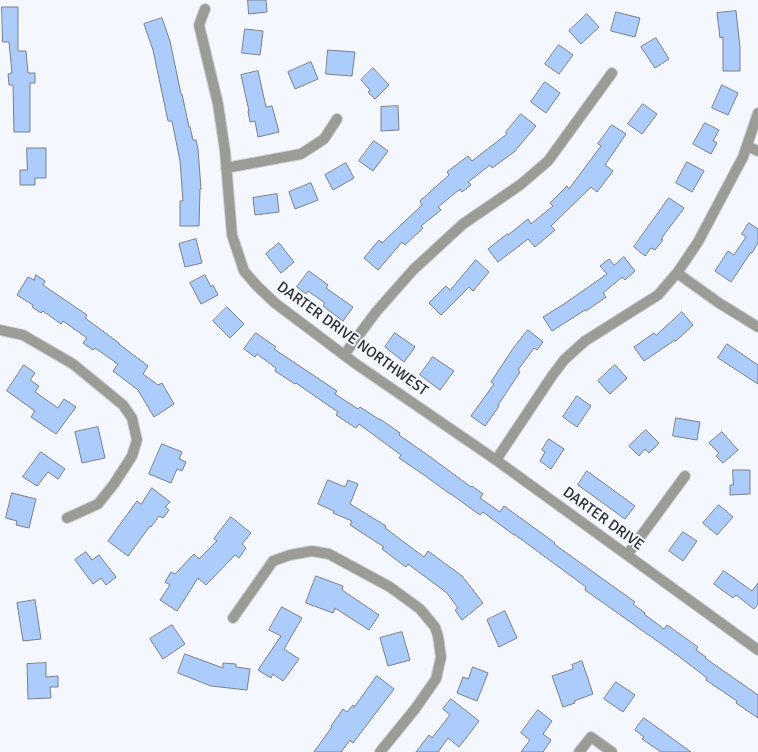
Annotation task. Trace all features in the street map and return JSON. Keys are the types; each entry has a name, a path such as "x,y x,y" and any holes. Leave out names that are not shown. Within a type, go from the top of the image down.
{"street":[{"name":"DARTER DRIVE NORTHWEST","path":"205,9 199,25 218,104 225,151 232,235 244,271 275,303 344,355 430,414"},
{"path":"344,355 376,312 413,270 463,224 520,185 548,161 612,73"},
{"path":"496,460 564,360 585,341 658,295 677,273 698,242 743,157 758,114"},
{"path":"226,168 301,154 324,139 337,119"},
{"path":"747,146 758,151"},
{"path":"677,273 719,303 758,328"},
{"path":"0,330 23,335 73,364 123,405 132,418 137,440 132,456 114,484 98,504 68,518"},
{"name":"DARTER DRIVE","path":"430,414 496,460 758,650"},
{"path":"627,555 685,476"},
{"path":"233,618 273,560 312,551 329,554 390,587 420,609 435,627 438,636 441,657 436,679 380,752"},
{"path":"579,752 591,737 612,752"}],"building":[{"path":"248,0 266,0 267,12 249,14"},
{"path":"2,7 18,7 18,51 26,51 28,73 35,73 35,83 30,83 30,132 14,132 13,85 9,85 8,74 12,73 9,42 3,42"},
{"path":"736,11 740,47 740,71 723,71 723,37 720,38 717,13"},
{"path":"616,12 640,18 635,37 611,31"},
{"path":"587,14 599,27 581,44 569,31"},
{"path":"162,18 170,41 189,127 193,140 196,140 198,149 201,189 199,226 180,226 180,201 183,201 180,161 172,121 168,121 153,50 144,24"},
{"path":"245,29 263,31 260,55 242,53"},
{"path":"656,38 669,59 655,68 641,47"},
{"path":"559,45 573,55 559,74 545,64"},
{"path":"328,50 355,52 352,76 326,74"},
{"path":"311,62 318,79 295,89 288,72"},
{"path":"373,68 389,85 375,99 368,92 370,90 361,80"},
{"path":"258,71 266,107 272,106 279,132 258,137 255,121 250,122 241,75"},
{"path":"545,82 560,93 546,113 531,102"},
{"path":"722,85 738,93 728,115 712,108"},
{"path":"643,104 657,114 642,134 628,124"},
{"path":"398,106 399,130 381,131 381,107"},
{"path":"521,114 536,126 514,152 492,168 490,165 468,182 471,185 462,192 460,189 438,207 441,210 421,226 423,228 405,245 402,242 378,270 364,258 379,240 382,243 422,205 420,201 449,175 447,172 468,156 472,161 507,134 506,132"},
{"path":"705,123 719,130 713,141 717,143 711,154 693,144"},
{"path":"612,125 626,134 605,165 613,171 597,192 591,187 551,226 555,230 535,247 528,239 498,262 488,249 528,219 531,224 553,206 550,203 567,186 569,189 601,146 598,144"},
{"path":"374,141 388,151 373,171 359,161"},
{"path":"27,148 46,148 46,178 35,178 35,185 20,185 20,170 27,170"},
{"path":"687,162 704,171 692,192 676,183"},
{"path":"346,163 354,178 333,190 325,175"},
{"path":"311,183 318,200 295,209 289,192"},
{"path":"277,194 279,212 255,215 253,198"},
{"path":"669,198 684,208 661,239 663,240 655,250 651,248 645,256 634,247"},
{"path":"749,223 758,229 758,243 731,282 715,271 728,251 734,255 746,237 742,234"},
{"path":"196,239 202,263 185,267 179,244"},
{"path":"279,243 294,262 281,273 266,254"},
{"path":"624,257 635,271 625,280 622,277 603,293 606,297 552,331 543,317 607,274 600,266 609,259 614,265"},
{"path":"476,260 489,272 473,291 469,287 441,315 429,303 446,286 450,290"},
{"path":"309,271 328,285 326,288 353,307 343,321 323,306 325,303 308,291 306,294 297,287"},
{"path":"36,275 45,281 43,285 87,315 85,318 148,366 143,374 158,385 162,383 174,404 154,417 138,390 113,371 118,364 95,348 93,350 83,343 87,338 63,321 61,324 43,311 41,313 32,307 33,305 17,295 28,277 34,280"},
{"path":"205,275 211,287 213,285 218,295 201,304 190,283"},
{"path":"227,307 244,324 230,338 213,321"},
{"path":"682,312 693,325 676,341 675,340 644,361 634,347 654,333 656,335"},
{"path":"528,330 543,342 537,350 534,348 518,370 520,372 485,426 471,416 494,384 491,382 512,350"},
{"path":"256,333 276,347 274,349 337,391 335,394 358,409 360,407 380,419 400,433 399,435 483,494 480,498 500,512 504,506 555,543 554,544 635,602 633,604 664,629 667,625 698,647 696,650 706,657 705,658 758,695 758,718 736,703 737,701 706,680 707,678 677,655 585,590 586,587 514,534 483,512 480,515 399,458 401,455 359,424 356,428 336,415 338,412 296,383 295,384 275,371 276,368 257,354 255,357 244,349"},
{"path":"395,333 415,347 404,362 385,347"},
{"path":"727,344 758,365 758,384 718,358"},
{"path":"433,357 454,371 440,390 420,375"},
{"path":"24,365 35,373 30,380 39,386 35,392 58,408 64,399 76,407 56,434 31,417 35,411 7,391"},
{"path":"615,365 627,378 610,394 598,381"},
{"path":"577,396 591,406 577,427 563,417"},
{"path":"676,418 700,422 697,440 673,436"},
{"path":"98,427 105,458 82,463 75,432"},
{"path":"646,430 659,443 649,453 645,449 639,456 629,446"},
{"path":"722,432 738,450 723,463 716,456 719,453 709,443"},
{"path":"549,439 564,449 551,469 540,461 545,452 542,450"},
{"path":"162,444 182,452 179,459 186,462 182,471 177,469 171,483 149,474"},
{"path":"41,452 65,469 58,479 48,472 37,486 23,477"},
{"path":"733,470 750,470 750,494 730,495 730,485 733,485"},
{"path":"587,471 635,506 625,519 578,485"},
{"path":"328,480 345,487 348,480 358,484 350,504 386,526 385,528 424,557 428,551 462,576 483,603 462,620 455,610 458,608 447,593 408,564 406,567 382,549 384,547 350,525 352,521 333,513 334,511 318,504"},
{"path":"152,488 170,502 165,507 169,510 163,518 159,516 151,527 150,526 128,556 108,541 137,501 141,504"},
{"path":"12,493 36,499 29,528 16,525 17,521 6,518"},
{"path":"719,505 733,517 717,535 703,523"},
{"path":"231,517 251,533 242,544 246,548 239,558 235,555 206,585 198,578 177,611 160,600 170,585 165,582 171,572 175,574 194,554 199,559 217,541 214,539"},
{"path":"683,532 697,541 683,561 669,551"},
{"path":"86,552 92,560 99,555 116,577 106,585 101,578 93,584 75,560"},
{"path":"724,571 752,591 758,583 758,604 754,609 736,595 733,598 714,584"},
{"path":"316,576 343,586 342,590 379,615 369,630 335,608 333,613 306,603"},
{"path":"35,600 41,639 23,641 17,603"},
{"path":"282,607 302,618 284,649 299,659 283,681 273,674 271,678 258,670 281,636 269,630"},
{"path":"505,611 517,638 499,647 487,620"},
{"path":"172,625 185,644 163,659 150,639"},
{"path":"402,632 410,660 388,666 380,638"},
{"path":"185,654 223,668 223,663 236,664 236,667 250,669 247,690 211,686 178,673"},
{"path":"582,661 593,694 563,707 552,676 573,669 572,665"},
{"path":"46,663 46,677 58,676 58,687 50,687 51,698 28,699 27,664"},
{"path":"473,667 488,673 477,701 457,693 463,677 468,679"},
{"path":"377,676 394,689 353,743 350,740 341,752 314,752 343,709 347,712 353,705 354,707"},
{"path":"616,682 635,695 623,712 604,699"},
{"path":"451,699 479,721 459,747 448,738 438,752 416,752 429,735 432,738 450,715 443,709"},
{"path":"538,710 552,721 543,734 551,740 543,752 521,752 530,740 521,733"},
{"path":"644,718 691,752 661,752 642,739 644,737 635,730"}]}
